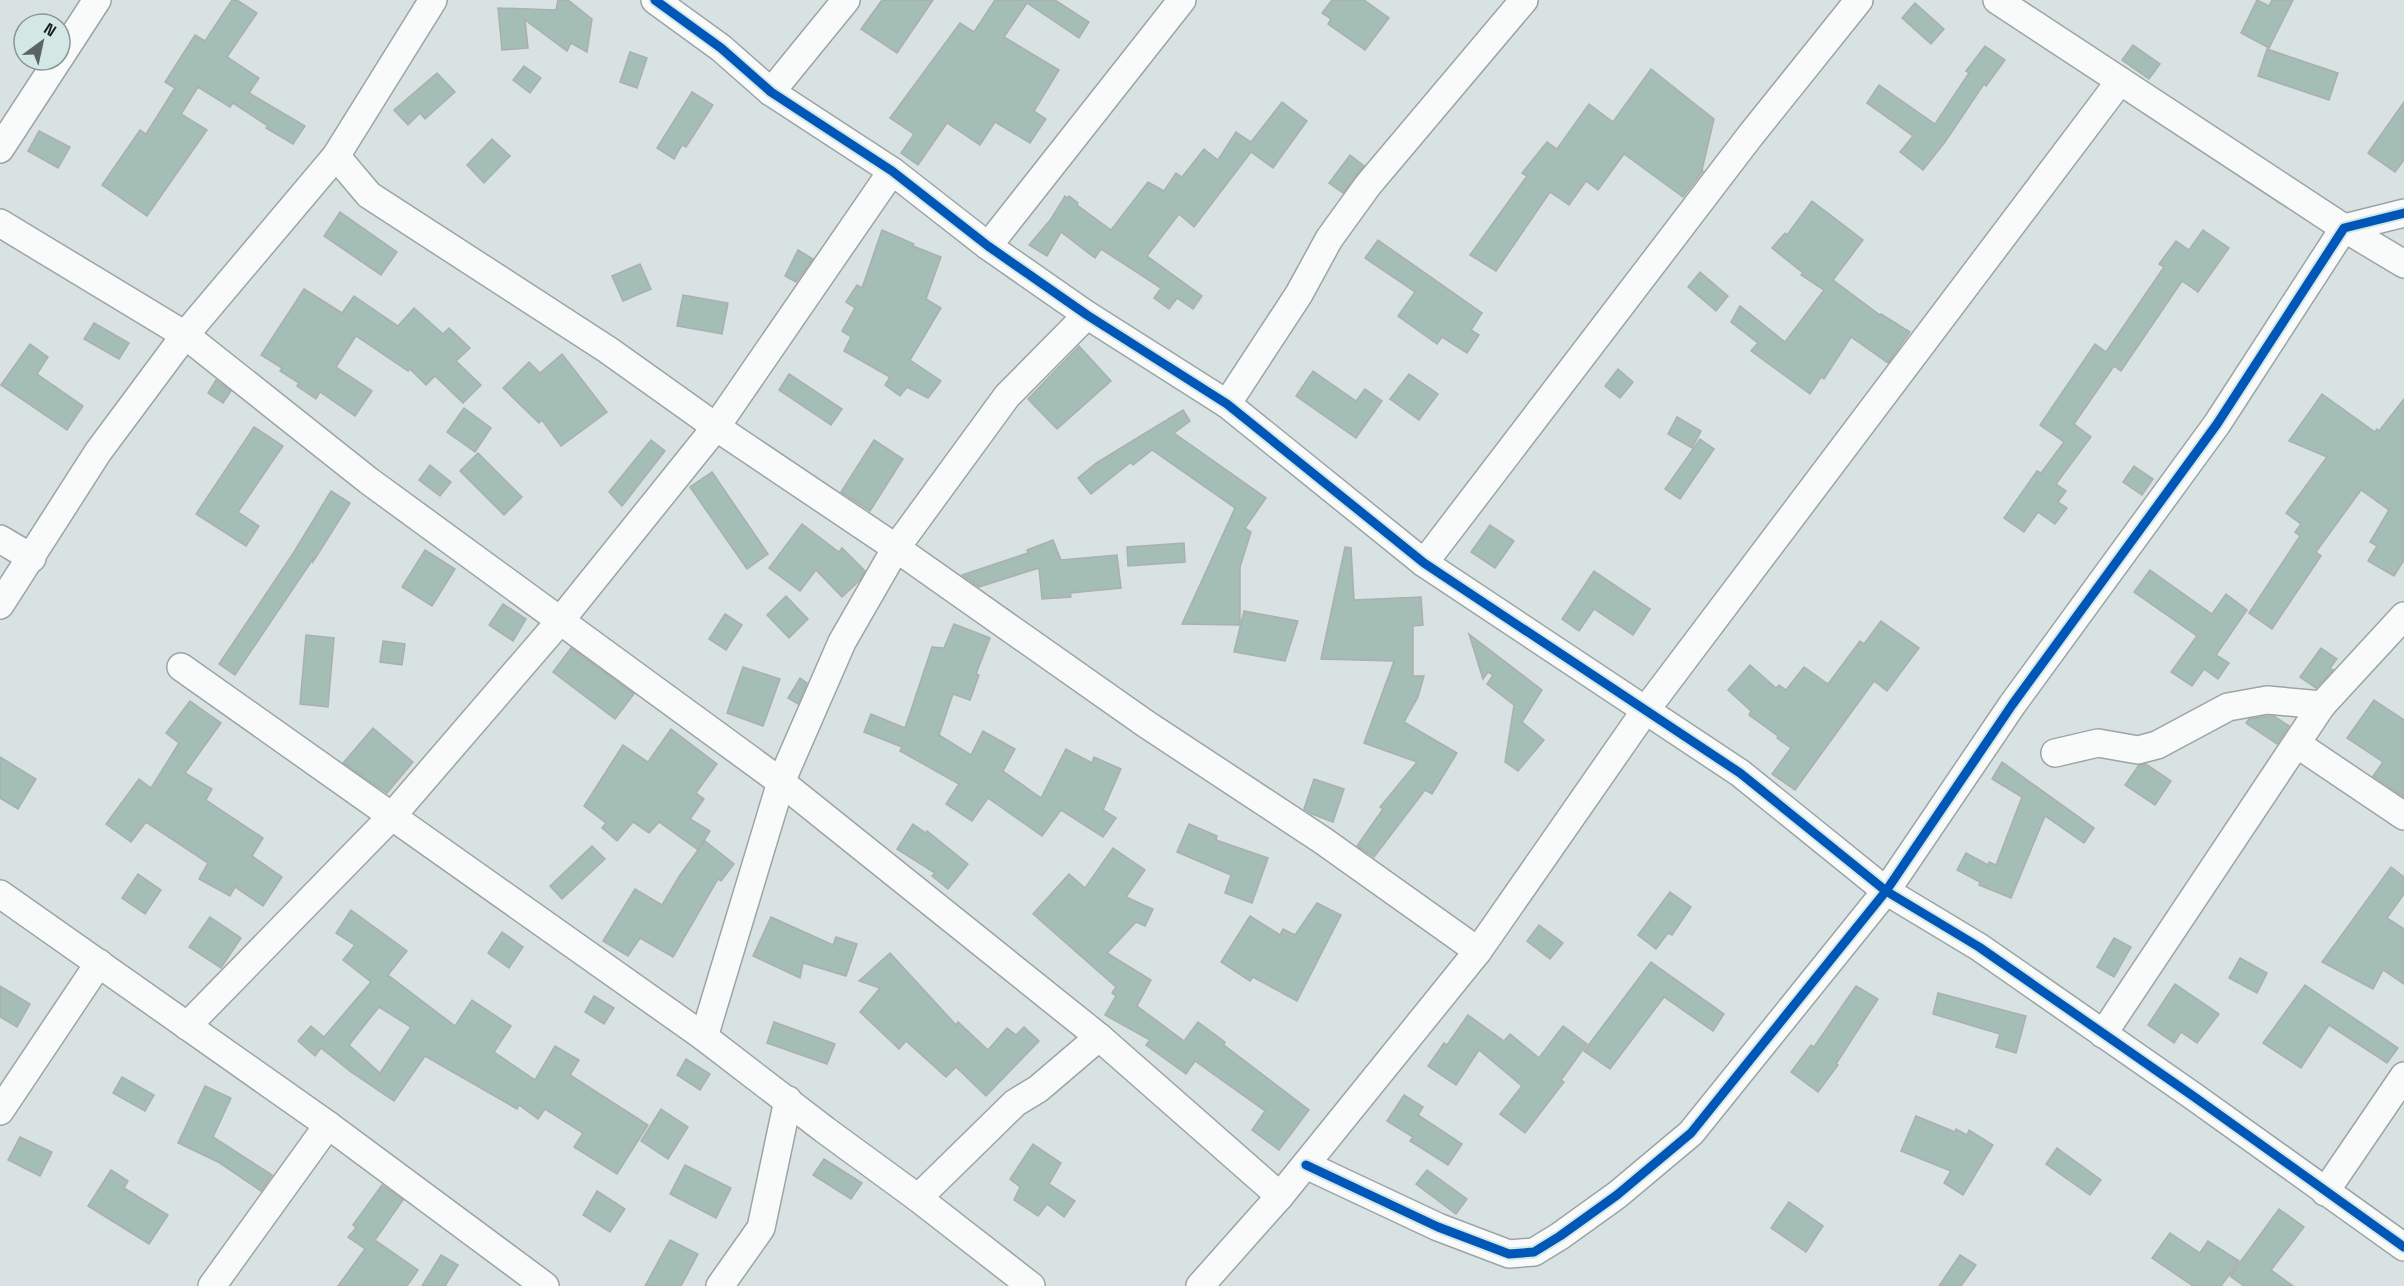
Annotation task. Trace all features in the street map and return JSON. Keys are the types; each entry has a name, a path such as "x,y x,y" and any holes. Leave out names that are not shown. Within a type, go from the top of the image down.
{"street":[{"path":"72,39 98,0"},
{"path":"0,605 98,452 185,335 336,156 433,0"},
{"path":"655,0 721,48 771,92 892,171 988,246 1088,315 1227,404 1424,563 1740,773 1886,891 1979,947 2404,1247"},
{"path":"771,92 846,0"},
{"path":"988,246 1182,0"},
{"path":"1227,404 1299,294 1329,239 1368,185 1524,0"},
{"path":"1424,563 1750,136 1859,0"},
{"path":"1997,0 2344,228 2404,264"},
{"path":"0,149 50,72"},
{"path":"1200,1286 1306,1165 1478,951 1645,711 2120,81"},
{"path":"336,156 369,195 608,350 1136,717 1322,840 1478,951"},
{"path":"187,1026 392,816 560,621 716,427 892,171"},
{"path":"1306,1165 1438,1227 1509,1254 1534,1252 1617,1195 1691,1133 1886,891 2012,705 2217,424 2344,228 2404,213"},
{"path":"0,223 185,335 369,481 781,782 1099,1037 1280,1196"},
{"path":"704,1037 781,782 842,642 896,548 1007,396 1088,315"},
{"path":"0,539 32,558"},
{"path":"2103,1034 2322,705 2404,616"},
{"path":"181,667 704,1037 918,1197 1031,1286"},
{"path":"2055,753 2098,743 2138,750 2157,745 2228,707 2267,700 2322,705"},
{"path":"2297,744 2404,816"},
{"path":"0,894 328,1125 545,1286"},
{"path":"0,1111 99,963"},
{"path":"918,1197 1015,1103 1038,1089 1099,1037"},
{"path":"2325,1192 2404,1076"},
{"path":"720,1286 761,1228 788,1100"},
{"path":"212,1286 328,1125"}],"building":[{"path":"232,0 237,0 257,13 227,57 259,78 249,93 305,126 293,144 266,128 268,126 233,103 230,107 198,87 181,114 207,130 147,216 102,185 140,130 146,134 175,88 165,82 195,35 205,41"},
{"path":"558,0 568,0 592,19 587,52 571,43 567,51 525,20 528,48 502,50 498,8 556,10"},
{"path":"882,0 933,0 897,53 861,29"},
{"path":"995,0 1055,0 1089,22 1079,38 1027,3 1004,37 1059,70 1034,111 1046,119 1030,143 995,122 980,145 947,123 918,165 901,153 914,134 890,118 960,23 974,32"},
{"path":"1332,0 1364,0 1389,18 1365,50 1328,24 1331,19 1322,13"},
{"path":"2257,0 2269,6 2272,0 2293,0 2269,48 2241,33"},
{"path":"1915,3 1944,29 1931,44 1902,18"},
{"path":"2133,45 2160,64 2149,79 2122,60"},
{"path":"1985,46 2005,60 1986,86 1984,84 1923,170 1900,152 1913,136 1867,103 1879,85 1935,124 1969,73 1966,71"},
{"path":"2267,49 2338,73 2329,100 2258,76"},
{"path":"630,52 647,58 637,88 620,82"},
{"path":"524,66 541,78 530,93 513,80"},
{"path":"1651,69 1714,119 1703,171 1683,197 1624,154 1598,190 1586,181 1569,205 1550,192 1496,271 1470,255 1527,176 1522,173 1547,142 1557,149 1589,104 1613,122"},
{"path":"437,73 455,92 425,119 420,113 408,125 394,110"},
{"path":"692,92 713,105 686,147 682,145 674,159 657,148"},
{"path":"1282,102 1307,121 1273,168 1251,152 1194,227 1179,214 1147,256 1202,296 1193,309 1177,298 1169,309 1154,298 1161,288 1101,249 1095,258 1061,232 1047,256 1029,245 1051,219 1065,196 1068,198 1069,196 1078,203 1077,205 1111,230 1148,182 1164,191 1176,173 1182,177 1204,149 1218,160 1236,132 1251,142"},
{"path":"2404,102 2404,160 2395,172 2368,153"},
{"path":"39,131 70,147 58,168 28,151"},
{"path":"492,139 510,156 484,183 467,165"},
{"path":"1350,155 1364,166 1343,193 1329,183"},
{"path":"1812,201 1863,240 1833,280 1880,315 1910,332 1888,363 1851,337 1824,379 1821,377 1810,394 1751,351 1758,343 1731,322 1740,306 1785,342 1824,290 1801,275 1803,273 1772,248 1785,233 1787,235"},
{"path":"340,212 397,252 381,275 324,236"},
{"path":"882,230 941,257 926,299 941,308 910,360 941,381 928,398 907,387 900,396 885,385 890,377 844,351 851,337 842,331 855,308 846,302 857,285 862,288"},
{"path":"2203,230 2229,248 2198,292 2182,281 2121,371 2114,366 2074,424 2091,437 2056,484 2066,491 2058,502 2067,508 2055,524 2038,512 2024,532 2004,518 2037,471 2041,473 2064,442 2040,425 2095,344 2106,352 2164,267 2159,264 2176,241 2189,250"},
{"path":"1378,240 1482,313 1471,330 1479,335 1467,353 1442,337 1437,344 1398,316 1415,292 1365,258"},
{"path":"798,250 813,259 796,282 785,276"},
{"path":"640,264 651,289 623,301 612,276"},
{"path":"1700,272 1728,296 1716,311 1688,287"},
{"path":"304,289 342,313 354,296 398,326 414,308 443,334 449,328 470,348 456,361 481,385 463,403 435,376 426,385 410,369 408,371 356,336 336,367 372,391 355,416 320,392 316,399 297,386 299,383 280,371 282,368 261,355"},
{"path":"683,295 728,303 722,334 677,326"},
{"path":"94,323 129,343 119,359 84,339"},
{"path":"30,344 48,357 37,374 83,406 67,430 1,385"},
{"path":"1079,346 1111,381 1057,429 1028,399"},
{"path":"562,354 607,412 561,446 542,420 539,423 503,388 529,362 540,373"},
{"path":"1618,369 1633,382 1620,398 1605,386"},
{"path":"1313,371 1356,401 1365,389 1382,401 1356,438 1296,396"},
{"path":"789,374 842,409 831,425 779,390"},
{"path":"1409,374 1438,394 1419,420 1390,399"},
{"path":"216,380 231,391 223,403 208,393"},
{"path":"2322,394 2375,432 2377,429 2379,431 2404,399 2404,560 2394,576 2368,561 2377,546 2370,542 2389,510 2361,490 2316,552 2321,556 2272,629 2249,613 2300,536 2295,532 2301,524 2286,513 2327,457 2289,441"},
{"path":"464,408 491,428 475,452 447,432"},
{"path":"1183,410 1190,421 1174,433 1266,498 1245,528 1251,532 1240,567 1240,625 1182,624 1235,508 1152,450 1133,465 1131,462 1091,494 1078,478 1096,463"},
{"path":"1677,417 1701,431 1692,448 1668,434"},
{"path":"254,427 283,446 238,512 259,526 246,546 196,514"},
{"path":"1700,439 1714,449 1680,499 1665,489"},
{"path":"651,440 665,451 622,506 609,492"},
{"path":"874,440 903,459 870,511 841,492"},
{"path":"478,453 522,497 504,515 460,471"},
{"path":"430,465 451,482 440,496 419,480"},
{"path":"2134,466 2153,479 2142,495 2123,482"},
{"path":"712,472 768,554 747,569 690,487"},
{"path":"331,491 350,503 313,562 313,559 235,675 219,664 294,552"},
{"path":"802,524 839,552 842,548 865,571 860,580 842,597 816,570 800,591 769,568"},
{"path":"1490,525 1514,541 1495,568 1471,552"},
{"path":"1053,540 1061,560 1117,555 1121,588 1070,593 1071,597 1042,599 1039,568 979,587 962,575 1028,553 1027,550"},
{"path":"1184,543 1185,562 1128,566 1127,547"},
{"path":"1345,547 1351,548 1354,600 1421,597 1423,625 1413,626 1413,676 1424,676 1418,697 1404,722 1457,753 1432,794 1425,790 1374,857 1357,846 1383,809 1380,807 1417,762 1364,743 1394,661 1321,659"},
{"path":"425,550 455,569 432,606 402,587"},
{"path":"2150,570 2212,614 2226,594 2247,610 2216,655 2229,663 2218,679 2204,669 2192,686 2171,672 2197,636 2134,592"},
{"path":"1594,571 1650,609 1633,635 1594,609 1579,631 1562,619"},
{"path":"786,596 808,619 789,638 767,615"},
{"path":"503,604 526,619 513,641 489,625"},
{"path":"1244,611 1298,621 1285,661 1234,652"},
{"path":"725,614 742,625 726,650 709,639"},
{"path":"1881,621 1919,648 1887,691 1874,681 1795,790 1772,774 1791,748 1749,715 1751,711 1728,690 1750,665 1776,688 1779,685 1786,690 1804,667 1828,684 1860,641 1864,644"},
{"path":"954,624 990,638 976,674 979,675 970,700 953,694 939,735 971,755 983,731 1015,749 1003,771 1041,798 1066,749 1092,763 1094,757 1121,769 1103,810 1116,818 1103,837 1061,810 1042,836 988,798 972,821 946,804 959,784 900,751 902,747 864,732 871,714 905,728 932,647 944,648"},
{"path":"1469,634 1542,690 1522,722 1544,740 1518,771 1505,762 1514,705 1487,684 1493,675 1488,672 1483,679"},
{"path":"306,635 334,638 328,707 300,704"},
{"path":"383,641 405,644 402,665 380,662"},
{"path":"571,648 634,694 615,719 553,672"},
{"path":"2321,648 2337,659 2330,668 2333,670 2316,688 2300,677"},
{"path":"743,667 780,679 763,726 727,713"},
{"path":"800,678 807,683 798,704 788,698"},
{"path":"2374,700 2404,720 2404,797 2373,776 2383,762 2347,738"},
{"path":"190,701 221,723 185,773 212,789 206,800 263,838 252,856 282,877 263,906 235,887 230,896 199,879 208,863 146,822 131,842 106,824 139,779 151,788 179,743 166,733"},
{"path":"2274,716 2289,726 2277,744 2246,723 2249,719"},
{"path":"373,728 413,762 387,793 343,763"},
{"path":"671,729 717,764 696,793 704,799 690,819 710,831 698,850 659,822 649,833 633,822 617,841 602,828 606,823 584,806 623,745 648,762"},
{"path":"0,757 36,779 18,809 0,798"},
{"path":"2002,762 2094,828 2084,843 2045,816 2011,898 1979,885 1980,882 1957,870 1966,853 1988,865 1989,862 1996,865 2022,797 1992,779"},
{"path":"2146,764 2171,781 2155,805 2125,785 2139,765"},
{"path":"1314,779 1344,789 1333,822 1304,809"},
{"path":"913,824 926,833 927,831 968,864 948,889 932,876 935,873 897,849"},
{"path":"1189,824 1217,836 1216,840 1268,858 1252,903 1225,893 1231,875 1177,852"},
{"path":"705,841 734,864 721,881 718,879 673,957 640,938 628,956 603,941 635,889 662,905"},
{"path":"592,846 605,859 562,899 550,886"},
{"path":"1113,848 1145,870 1126,897 1153,909 1145,926 1136,922 1107,953 1151,980 1137,1006 1184,1041 1198,1022 1225,1042 1224,1045 1309,1110 1279,1150 1252,1130 1265,1111 1195,1061 1186,1074 1146,1045 1150,1040 1105,1015 1116,996 1112,993 1116,987 1033,914 1069,874 1085,888"},
{"path":"2391,867 2404,877 2404,894 2387,918 2404,929 2404,984 2383,970 2373,989 2322,962"},
{"path":"138,874 161,890 145,914 122,898"},
{"path":"1670,892 1691,907 1672,935 1668,933 1656,949 1638,935"},
{"path":"1317,903 1341,915 1297,1001 1253,977 1250,981 1221,962 1250,916 1280,935 1283,929 1295,935"},
{"path":"351,910 407,951 388,975 455,1026 472,1000 511,1026 494,1052 535,1080 555,1046 579,1060 570,1075 648,1125 617,1174 574,1147 583,1133 545,1109 538,1119 519,1105 517,1109 425,1056 394,1101 321,1048 315,1056 298,1041 311,1026 324,1037 371,982 343,960 355,945 336,933","holes":["379,1007 411,1027 380,1073 349,1045"]},
{"path":"210,917 241,938 221,968 189,947"},
{"path":"771,917 833,945 836,937 857,944 846,976 803,963 800,978 753,956"},
{"path":"1539,925 1563,943 1550,959 1527,941"},
{"path":"502,932 523,947 509,968 488,953"},
{"path":"2114,938 2131,947 2114,977 2097,967"},
{"path":"890,953 956,1025 958,1022 988,1050 1007,1028 1016,1035 1024,1027 1039,1041 986,1096 956,1067 946,1077 906,1041 899,1049 860,1012 880,988 859,981"},
{"path":"2240,958 2267,973 2257,993 2229,978"},
{"path":"1651,962 1724,1014 1713,1031 1664,997 1610,1069 1584,1051"},
{"path":"2175,984 2219,1014 2197,1043 2181,1032 2174,1043 2148,1025"},
{"path":"2305,985 2398,1048 2387,1063 2329,1025 2301,1068 2263,1043"},
{"path":"0,986 30,1004 17,1027 0,1017"},
{"path":"1856,986 1878,999 1836,1064 1838,1065 1818,1092 1791,1072 1811,1045 1814,1047"},
{"path":"1938,993 2026,1016 2016,1053 1996,1047 2000,1034 1933,1014"},
{"path":"594,996 614,1008 604,1024 585,1012"},
{"path":"1468,1015 1504,1041 1510,1034 1539,1058 1563,1026 1587,1044 1561,1080 1564,1082 1525,1133 1500,1114 1522,1086 1479,1050 1456,1085 1428,1066 1444,1043 1447,1045"},
{"path":"774,1022 835,1044 827,1064 767,1043"},
{"path":"686,1059 710,1074 700,1090 677,1075"},
{"path":"122,1077 154,1095 145,1111 113,1093"},
{"path":"205,1086 231,1098 213,1137 272,1175 261,1191 218,1162 178,1143"},
{"path":"1404,1095 1423,1107 1418,1115 1462,1144 1448,1165 1410,1141 1413,1137 1387,1121"},
{"path":"661,1109 688,1127 668,1159 641,1141"},
{"path":"1916,1116 1955,1132 1956,1129 1967,1135 1969,1130 1993,1145 1963,1195 1944,1183 1951,1171 1901,1151"},
{"path":"20,1137 52,1152 40,1176 8,1160"},
{"path":"1033,1144 1061,1163 1049,1184 1075,1201 1064,1217 1047,1204 1038,1216 1014,1200 1020,1187 1010,1179"},
{"path":"2057,1148 2101,1180 2090,1195 2046,1164"},
{"path":"824,1159 862,1183 851,1199 813,1175"},
{"path":"685,1165 731,1188 716,1218 670,1194"},
{"path":"111,1170 128,1181 124,1188 168,1215 149,1244 88,1206"},
{"path":"1427,1170 1467,1199 1456,1214 1416,1184"},
{"path":"382,1185 403,1200 375,1240 418,1270 407,1286 338,1286 365,1249 348,1237 356,1228 353,1225"},
{"path":"597,1191 625,1209 610,1232 583,1215"},
{"path":"1789,1202 1823,1226 1806,1252 1771,1228"},
{"path":"2279,1209 2304,1227 2271,1270 2293,1286 2244,1286 2230,1276"},
{"path":"2170,1233 2200,1253 2208,1241 2239,1261 2221,1286 2193,1286 2152,1258"},
{"path":"670,1240 698,1254 681,1286 645,1286"},
{"path":"441,1255 458,1265 445,1286 422,1286"},
{"path":"1960,1255 1976,1265 1961,1286 1939,1286"}],"cycle path":[{"path":"655,0 721,48 771,92 892,171 988,246 1087,315 1227,404 1424,563 1740,773 1886,891 1979,947 2404,1247"},
{"path":"1306,1165 1438,1227 1509,1254 1534,1252 1617,1195 1691,1133 1886,891 2012,705 2217,424 2344,228 2404,213"}]}
